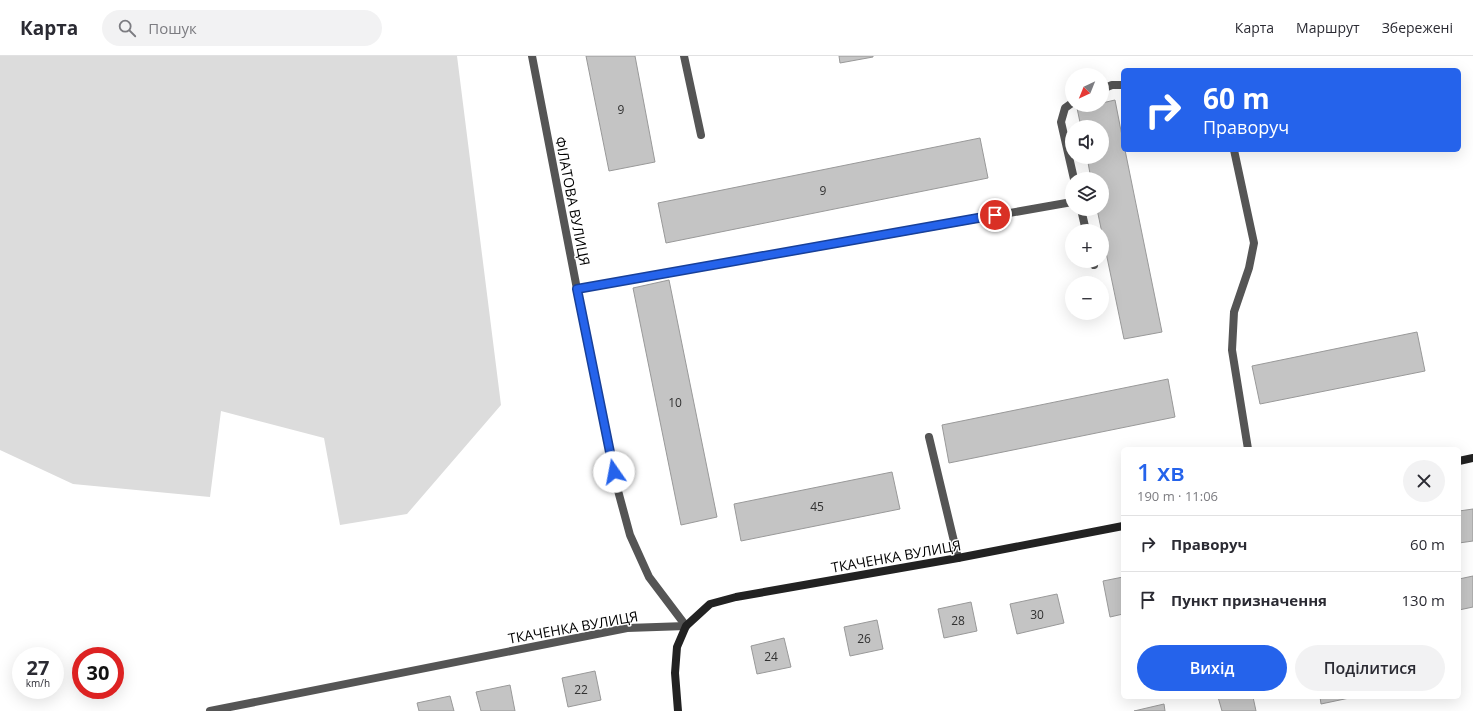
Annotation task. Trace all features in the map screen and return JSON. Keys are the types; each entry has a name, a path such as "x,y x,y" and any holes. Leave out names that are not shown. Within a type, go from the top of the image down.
{"street":[{"name":"ФІЛАТОВА ВУЛИЦЯ","path":"532,56 617,487 630,534 650,576 686,626"},
{"path":"684,56 701,135"},
{"path":"1109,86 1121,85"},
{"path":"1065,108 1061,122 1072,172"},
{"path":"1234,152 1254,243 1249,268 1234,312 1232,350 1248,447"},
{"path":"577,289 1065,203"},
{"path":"929,437 958,558"},
{"path":"1461,461 1473,458"},
{"name":"ТКАЧЕНКА ВУЛИЦЯ","path":"210,711 627,628 686,626 710,604 736,597 958,558 1121,526"},
{"path":"678,711 675,673 677,646 686,626"}],"shaded area":[{"path":"0,56 457,56 501,405 407,514 340,525 324,438 221,411 210,497 73,484 0,450"}],"building":[{"path":"586,56 635,56 655,162 609,171"},
{"path":"839,56 873,56 873,57 840,63"},
{"path":"1115,100 1121,131 1121,152 1125,152 1162,332 1124,339 1109,267 1109,224 1100,224 1098,216 1109,216 1109,172 1090,172 1088,164 1109,164 1109,120 1080,120 1078,112 1109,112 1109,101"},
{"path":"980,138 988,178 666,243 658,203"},
{"path":"669,280 717,517 681,525 633,288"},
{"path":"1417,332 1425,371 1260,404 1252,366"},
{"path":"1168,379 1175,417 949,463 942,425"},
{"path":"892,472 900,509 741,541 734,504"},
{"path":"1473,509 1473,541 1461,543 1461,511"},
{"path":"1473,576 1473,607 1461,610 1461,579"},
{"path":"1121,577 1121,614 1110,617 1103,581"},
{"path":"1057,594 1064,623 1017,634 1010,604"},
{"path":"971,602 977,631 944,638 938,609"},
{"path":"877,620 883,649 850,656 844,627"},
{"path":"784,638 791,667 757,674 751,646"},
{"path":"595,671 601,700 568,707 562,678"},
{"path":"510,685 515,711 481,711 476,692"},
{"path":"450,696 454,711 419,711 417,703"},
{"path":"1219,699 1253,699 1256,711 1222,711"},
{"path":"1320,699 1345,699 1321,704"},
{"path":"1164,704 1165,711 1134,711"}],"route":[{"path":"614,472 577,289 995,215"}]}
